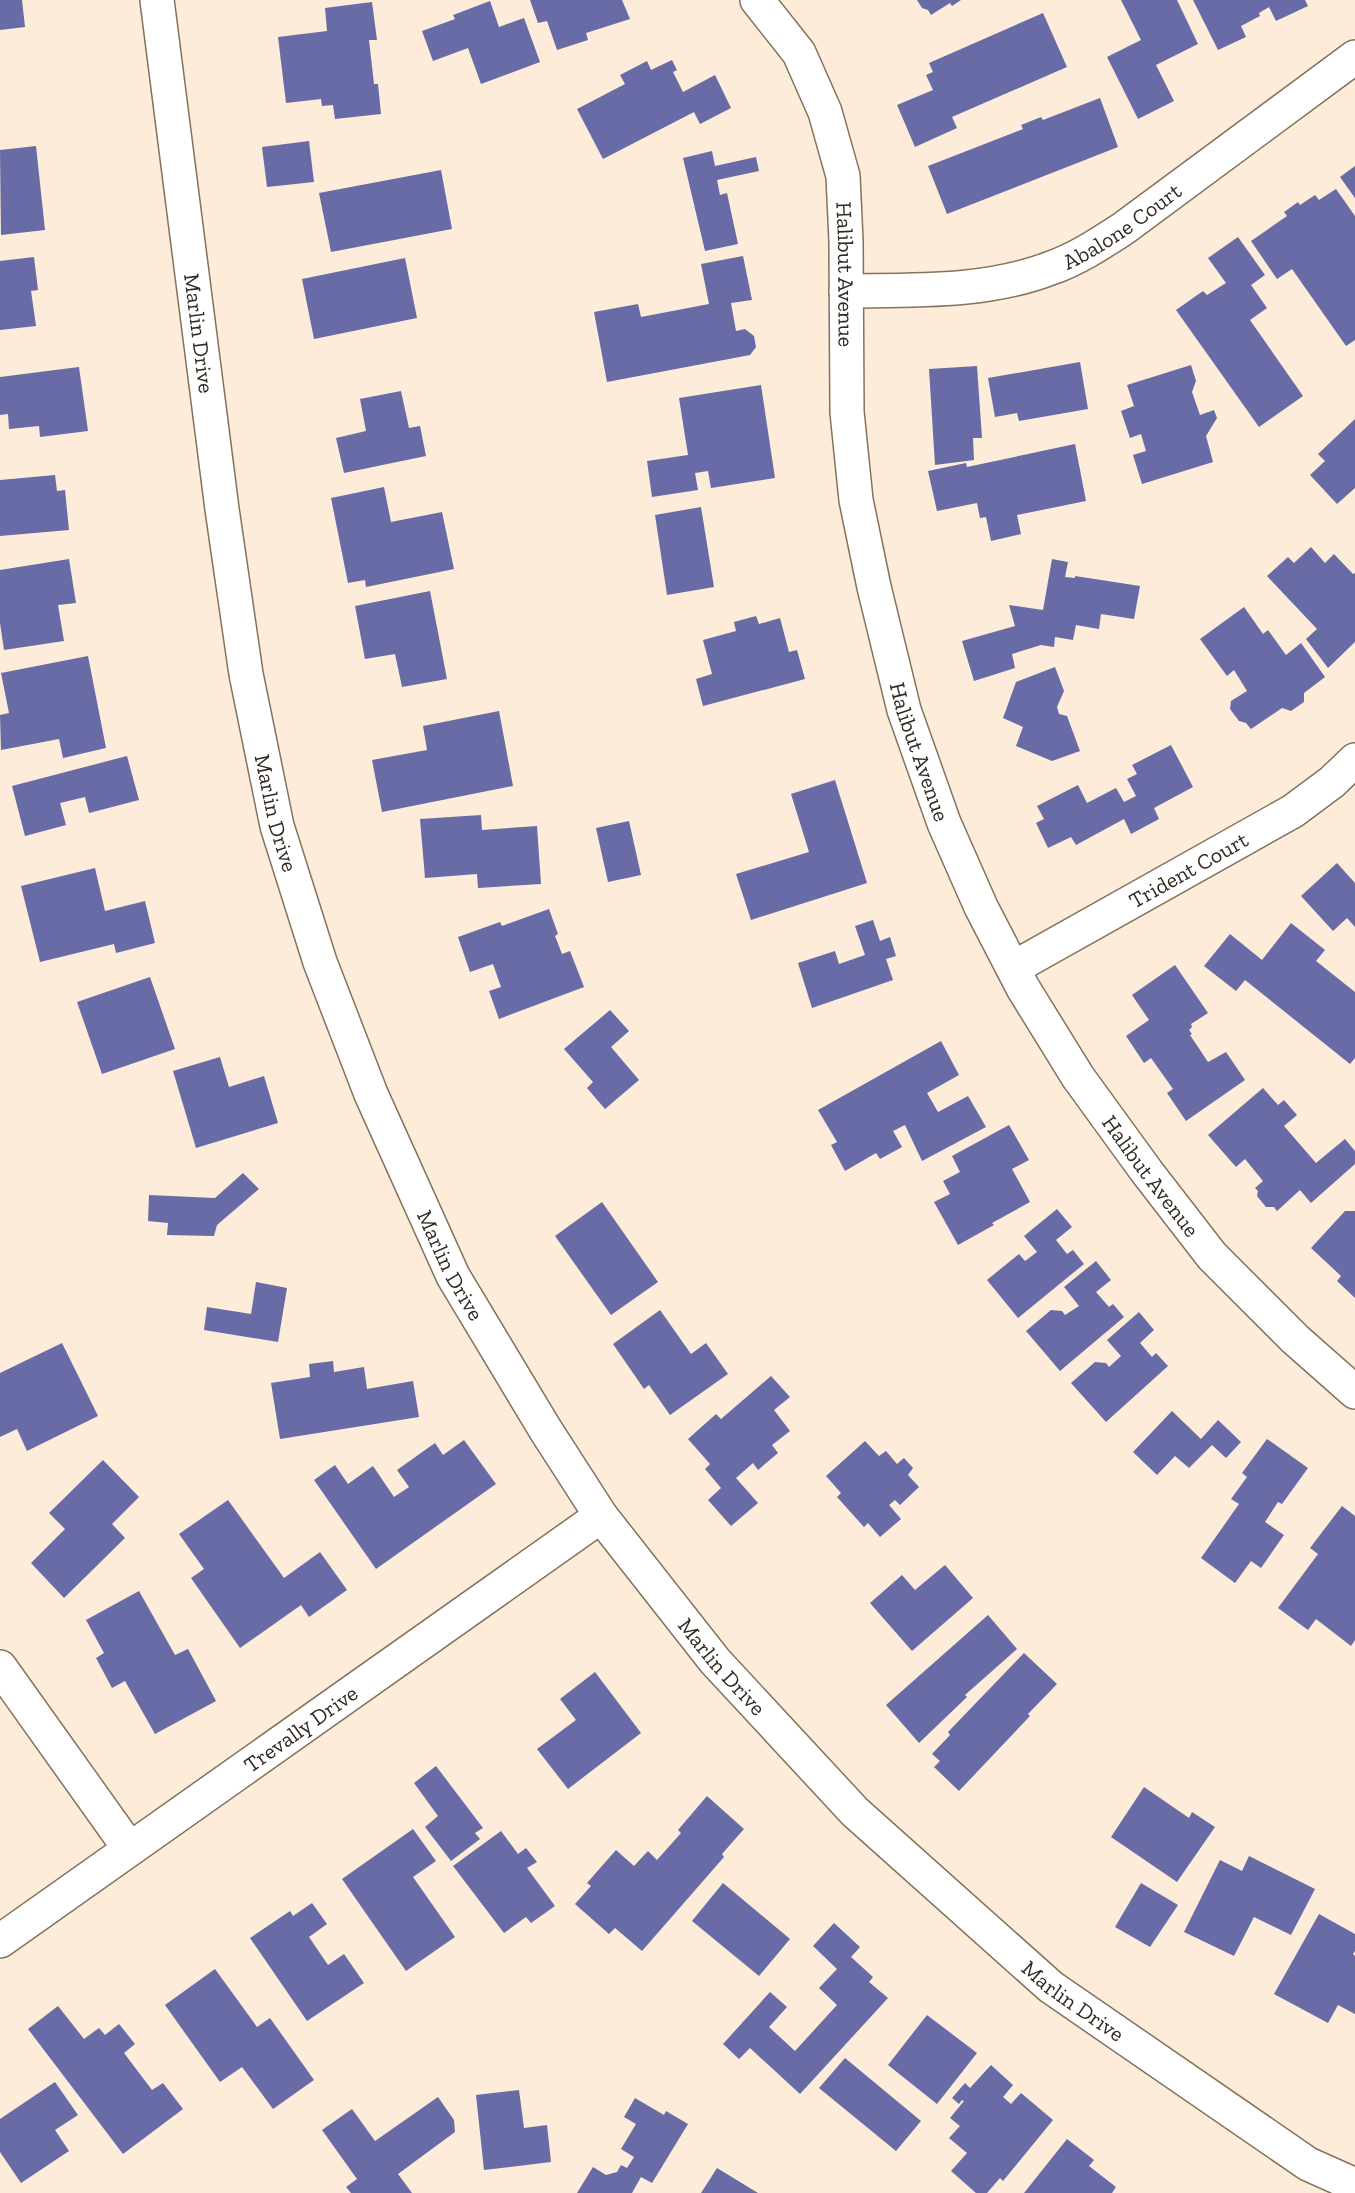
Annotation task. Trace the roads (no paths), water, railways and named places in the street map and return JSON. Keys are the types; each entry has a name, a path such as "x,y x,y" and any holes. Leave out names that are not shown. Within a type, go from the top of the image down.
{"street":[{"name":"Marlin Drive","path":"157,0 222,509 246,674 277,826 320,962 367,1083 453,1276 545,1429 601,1516 715,1661 855,1812 1051,1987 1308,2164 1355,2185"},
{"name":"Halibut Avenue","path":"757,0 799,53 825,112 843,176 847,412 856,500 904,710 944,823 981,907 1013,968 1078,1077 1212,1256 1296,1339 1355,1392"},
{"name":"Abalone Court","path":"846,291 952,289 1012,279 1052,268 1092,249 1124,228 1355,57"},
{"name":"Trident Court","path":"1013,968 1293,811 1332,782 1355,760"},
{"name":"Trevally Drive","path":"0,1941 601,1516"},
{"path":"0,1667 129,1848"}]}
